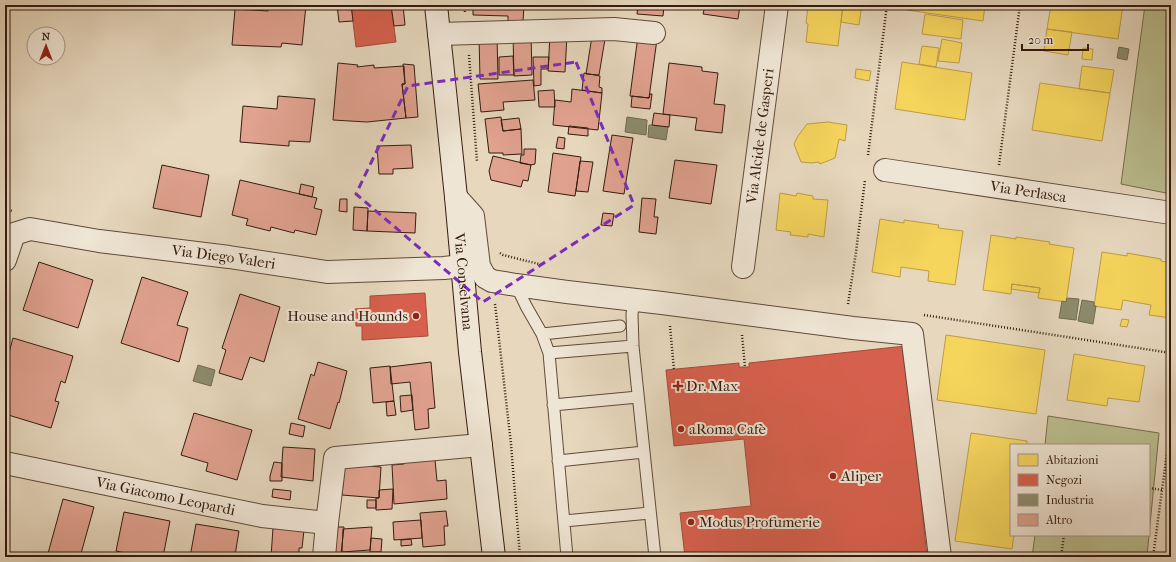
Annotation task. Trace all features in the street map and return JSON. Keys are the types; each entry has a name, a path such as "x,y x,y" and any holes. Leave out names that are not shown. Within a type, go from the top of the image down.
{"street":[{"name":"Via Conselvana","path":"436,5 470,352 494,557"},
{"name":"Via Alcide de Gasperi","path":"743,267 778,5"},
{"path":"439,34 614,29 654,33"},
{"name":"Via Perlasca","path":"885,170 1171,213"},
{"path":"456,197 473,216 479,266 485,277 492,281 853,328 912,334 940,557"},
{"name":"Via Diego Valeri","path":"5,260 14,234 30,229 99,241 229,257 327,272 462,266"},
{"path":"324,557 335,458 481,445"},
{"name":"Via Giacomo Leopardi","path":"5,463 262,516 327,523"}],"lane":[{"path":"516,285 542,334 549,353 567,557"},
{"path":"634,300 632,314 633,346 654,557"},
{"path":"542,334 620,326"},
{"path":"549,353 633,346"},
{"path":"553,405 638,396"},
{"path":"558,461 644,452"},
{"path":"564,521 650,513"}],"path":[{"path":"996,186 1020,5"},
{"path":"468,48 477,164"},
{"path":"492,281 511,444 520,557"},
{"path":"670,325 674,370"},
{"path":"742,332 745,367"},
{"path":"1153,557 1171,423"},
{"path":"1150,488 1162,490"},
{"path":"1061,557 1064,536"}],"highlighted area":[{"path":"576,62 634,205 483,302 356,194 408,86"}],"green space":[{"path":"1145,5 1171,5 1171,194 1121,184"},
{"path":"1048,416 1159,433 1150,525 1150,444 1045,444"},
{"path":"1035,536 1149,536 1147,557 1032,557"}],"building: Abitazioni":[{"path":"808,5 843,5 838,46 806,42"},
{"path":"843,5 862,5 859,25 841,22"},
{"path":"908,5 985,5 983,21 907,10"},
{"path":"1051,5 1123,5 1118,39 1047,29"},
{"path":"925,14 963,20 961,39 922,34"},
{"path":"1047,29 1072,32 1068,55 1044,51"},
{"path":"942,39 962,43 959,63 938,61"},
{"path":"922,46 939,48 936,67 919,64"},
{"path":"1083,48 1093,49 1092,60 1082,59"},
{"path":"902,62 972,73 965,120 895,109"},
{"path":"1082,66 1114,70 1110,93 1079,89"},
{"path":"856,69 871,71 869,81 855,78"},
{"path":"1040,83 1110,93 1102,141 1032,130"},
{"path":"828,122 847,125 845,141 839,139 835,158 820,164 819,162 801,162 794,144 798,136 807,124"},
{"path":"780,193 796,196 797,193 813,196 813,199 828,200 824,237 808,234 808,237 790,235 791,232 776,230"},
{"path":"880,219 904,223 904,220 939,225 938,228 963,231 955,285 928,281 929,271 901,267 900,277 872,272"},
{"path":"991,235 1050,242 1049,244 1074,248 1066,302 1038,298 1040,288 1012,284 1011,294 983,290"},
{"path":"1102,252 1127,256 1127,253 1161,259 1161,261 1171,263 1171,318 1149,315 1151,305 1123,300 1121,310 1094,306"},
{"path":"1012,284 1040,288 1039,293 1011,289"},
{"path":"1122,319 1129,320 1127,327 1120,326"},
{"path":"946,335 1045,350 1036,414 937,400"},
{"path":"1074,354 1145,366 1139,402 1108,398 1107,406 1067,400"},
{"path":"971,433 1027,441 1027,444 1010,444 1010,536 1014,536 1012,549 955,541"}],"building: Negozi":[{"path":"351,5 391,5 396,42 356,47"},
{"path":"425,293 428,336 362,340 362,326 356,326 355,309 370,308 370,296"},
{"name":"Aliper","path":"905,346 927,557 685,557 680,513 751,506 744,439 674,446 666,370 739,363 739,367 749,367 749,363"}],"building: Industria":[{"path":"1119,47 1129,49 1127,60 1117,58"},
{"path":"627,117 647,120 646,135 625,132"},
{"path":"649,125 668,127 666,140 648,137"},
{"path":"1067,298 1079,299 1076,320 1059,318 1062,301 1066,302"},
{"path":"1082,300 1094,302 1094,306 1096,306 1093,324 1078,321"},
{"path":"198,365 215,370 211,386 193,381"}],"building: Altro":[{"path":"269,5 306,5 302,45 282,43 281,47 232,45 235,9 268,11"},
{"path":"337,5 351,5 353,21 339,22"},
{"path":"391,5 403,5 405,25 394,26"},
{"path":"473,5 524,5 523,21 508,21 508,16 473,15"},
{"path":"638,5 664,5 663,16 637,14"},
{"path":"701,5 740,5 738,19 703,14 705,6"},
{"path":"513,35 531,35 532,75 514,76"},
{"path":"550,35 567,35 565,72 548,71"},
{"path":"479,36 497,36 498,79 480,79"},
{"path":"592,36 605,39 599,75 586,74"},
{"path":"638,36 657,39 649,98 630,96"},
{"path":"513,56 514,75 499,75 499,57"},
{"path":"533,57 549,57 548,69 541,69 541,85 534,86"},
{"path":"338,63 358,65 357,67 374,65 374,68 404,66 405,84 402,84 406,118 367,122 333,120"},
{"path":"669,63 702,67 702,71 718,73 714,104 725,105 722,133 695,130 697,118 663,114"},
{"path":"403,64 414,65 418,117 406,118 402,84 405,84"},
{"path":"584,73 600,76 599,87 602,88 602,93 582,90"},
{"path":"533,80 535,100 503,102 504,110 481,112 478,84"},
{"path":"572,89 602,93 598,130 553,125 555,100 571,102"},
{"path":"554,90 555,107 539,107 538,91"},
{"path":"650,94 652,94 650,109 631,107 632,96 649,98"},
{"path":"278,96 315,99 310,142 289,141 289,146 240,142 243,106 277,109"},
{"path":"654,113 670,115 669,127 652,125"},
{"path":"501,117 503,131 521,129 522,154 503,155 503,153 489,153 485,119"},
{"path":"519,118 521,129 503,131 501,120"},
{"path":"569,126 588,128 588,136 568,134"},
{"path":"612,135 633,138 624,194 603,191"},
{"path":"558,137 565,138 564,149 556,148"},
{"path":"411,145 413,168 393,169 393,174 379,174 377,146"},
{"path":"524,149 536,149 535,164 531,165 520,163 521,155 524,155"},
{"path":"553,153 581,157 575,196 548,192"},
{"path":"493,156 531,165 528,181 523,180 521,187 491,180 489,171"},
{"path":"675,160 717,165 711,204 669,198"},
{"path":"580,161 593,162 588,192 576,191"},
{"path":"162,165 209,175 201,217 153,208"},
{"path":"240,180 317,198 314,208 322,210 316,235 295,230 294,233 271,227 270,231 246,225 248,219 232,215"},
{"path":"301,184 314,187 312,197 299,194"},
{"path":"642,198 656,199 654,217 658,217 656,234 639,232"},
{"path":"340,199 347,199 347,212 339,211"},
{"path":"354,207 368,208 367,231 353,230"},
{"path":"368,211 416,213 415,233 367,231"},
{"path":"603,213 614,214 612,226 601,225"},
{"path":"39,262 93,280 78,328 23,310"},
{"path":"142,277 188,292 177,325 188,328 179,362 121,343"},
{"path":"240,294 280,307 264,362 250,357 242,380 219,373 226,350 222,348"},
{"path":"13,338 73,356 65,383 61,381 55,401 59,402 51,428 5,414 5,379 9,365 6,364"},
{"path":"318,362 347,371 339,403 338,402 330,429 298,419 311,374 314,376"},
{"path":"431,362 435,408 428,409 429,428 415,430 410,382 391,384 390,367"},
{"path":"390,366 394,401 373,403 370,368"},
{"path":"412,395 413,410 401,412 400,396"},
{"path":"394,401 396,415 387,416 386,402"},
{"path":"194,413 252,430 237,480 206,471 208,463 181,455"},
{"path":"291,423 305,426 303,437 289,434"},
{"path":"283,447 315,449 313,481 281,477"},
{"path":"435,460 437,481 446,480 447,499 394,504 392,465 404,464 403,462"},
{"path":"274,462 282,463 282,481 270,481"},
{"path":"345,464 381,467 379,498 342,495"},
{"path":"273,489 291,491 290,500 272,497"},
{"path":"393,489 392,509 376,510 376,498 379,498 379,490"},
{"path":"63,499 94,507 80,557 47,557"},
{"path":"367,500 376,500 376,508 367,508"},
{"path":"446,511 448,526 444,526 445,545 423,547 420,513"},
{"path":"124,512 170,521 163,557 144,557 116,551"},
{"path":"421,520 422,538 394,540 393,522"},
{"path":"196,524 239,531 235,555 230,554 230,557 190,557"},
{"path":"333,527 344,527 341,554 331,554"},
{"path":"372,527 370,550 342,552 343,529"},
{"path":"273,528 304,530 302,548 299,548 299,557 271,557"},
{"path":"371,538 382,539 381,552 370,552"},
{"path":"411,539 412,545 401,546 401,540"}],"place":[{"name":"House and Hounds","path":"416,316"},
{"name":"Dr. Max","path":"678,386"},
{"name":"aRoma Cafè","path":"681,429"},
{"name":"Aliper","path":"833,476"},
{"name":"Modus Profumerie","path":"691,522"}]}
